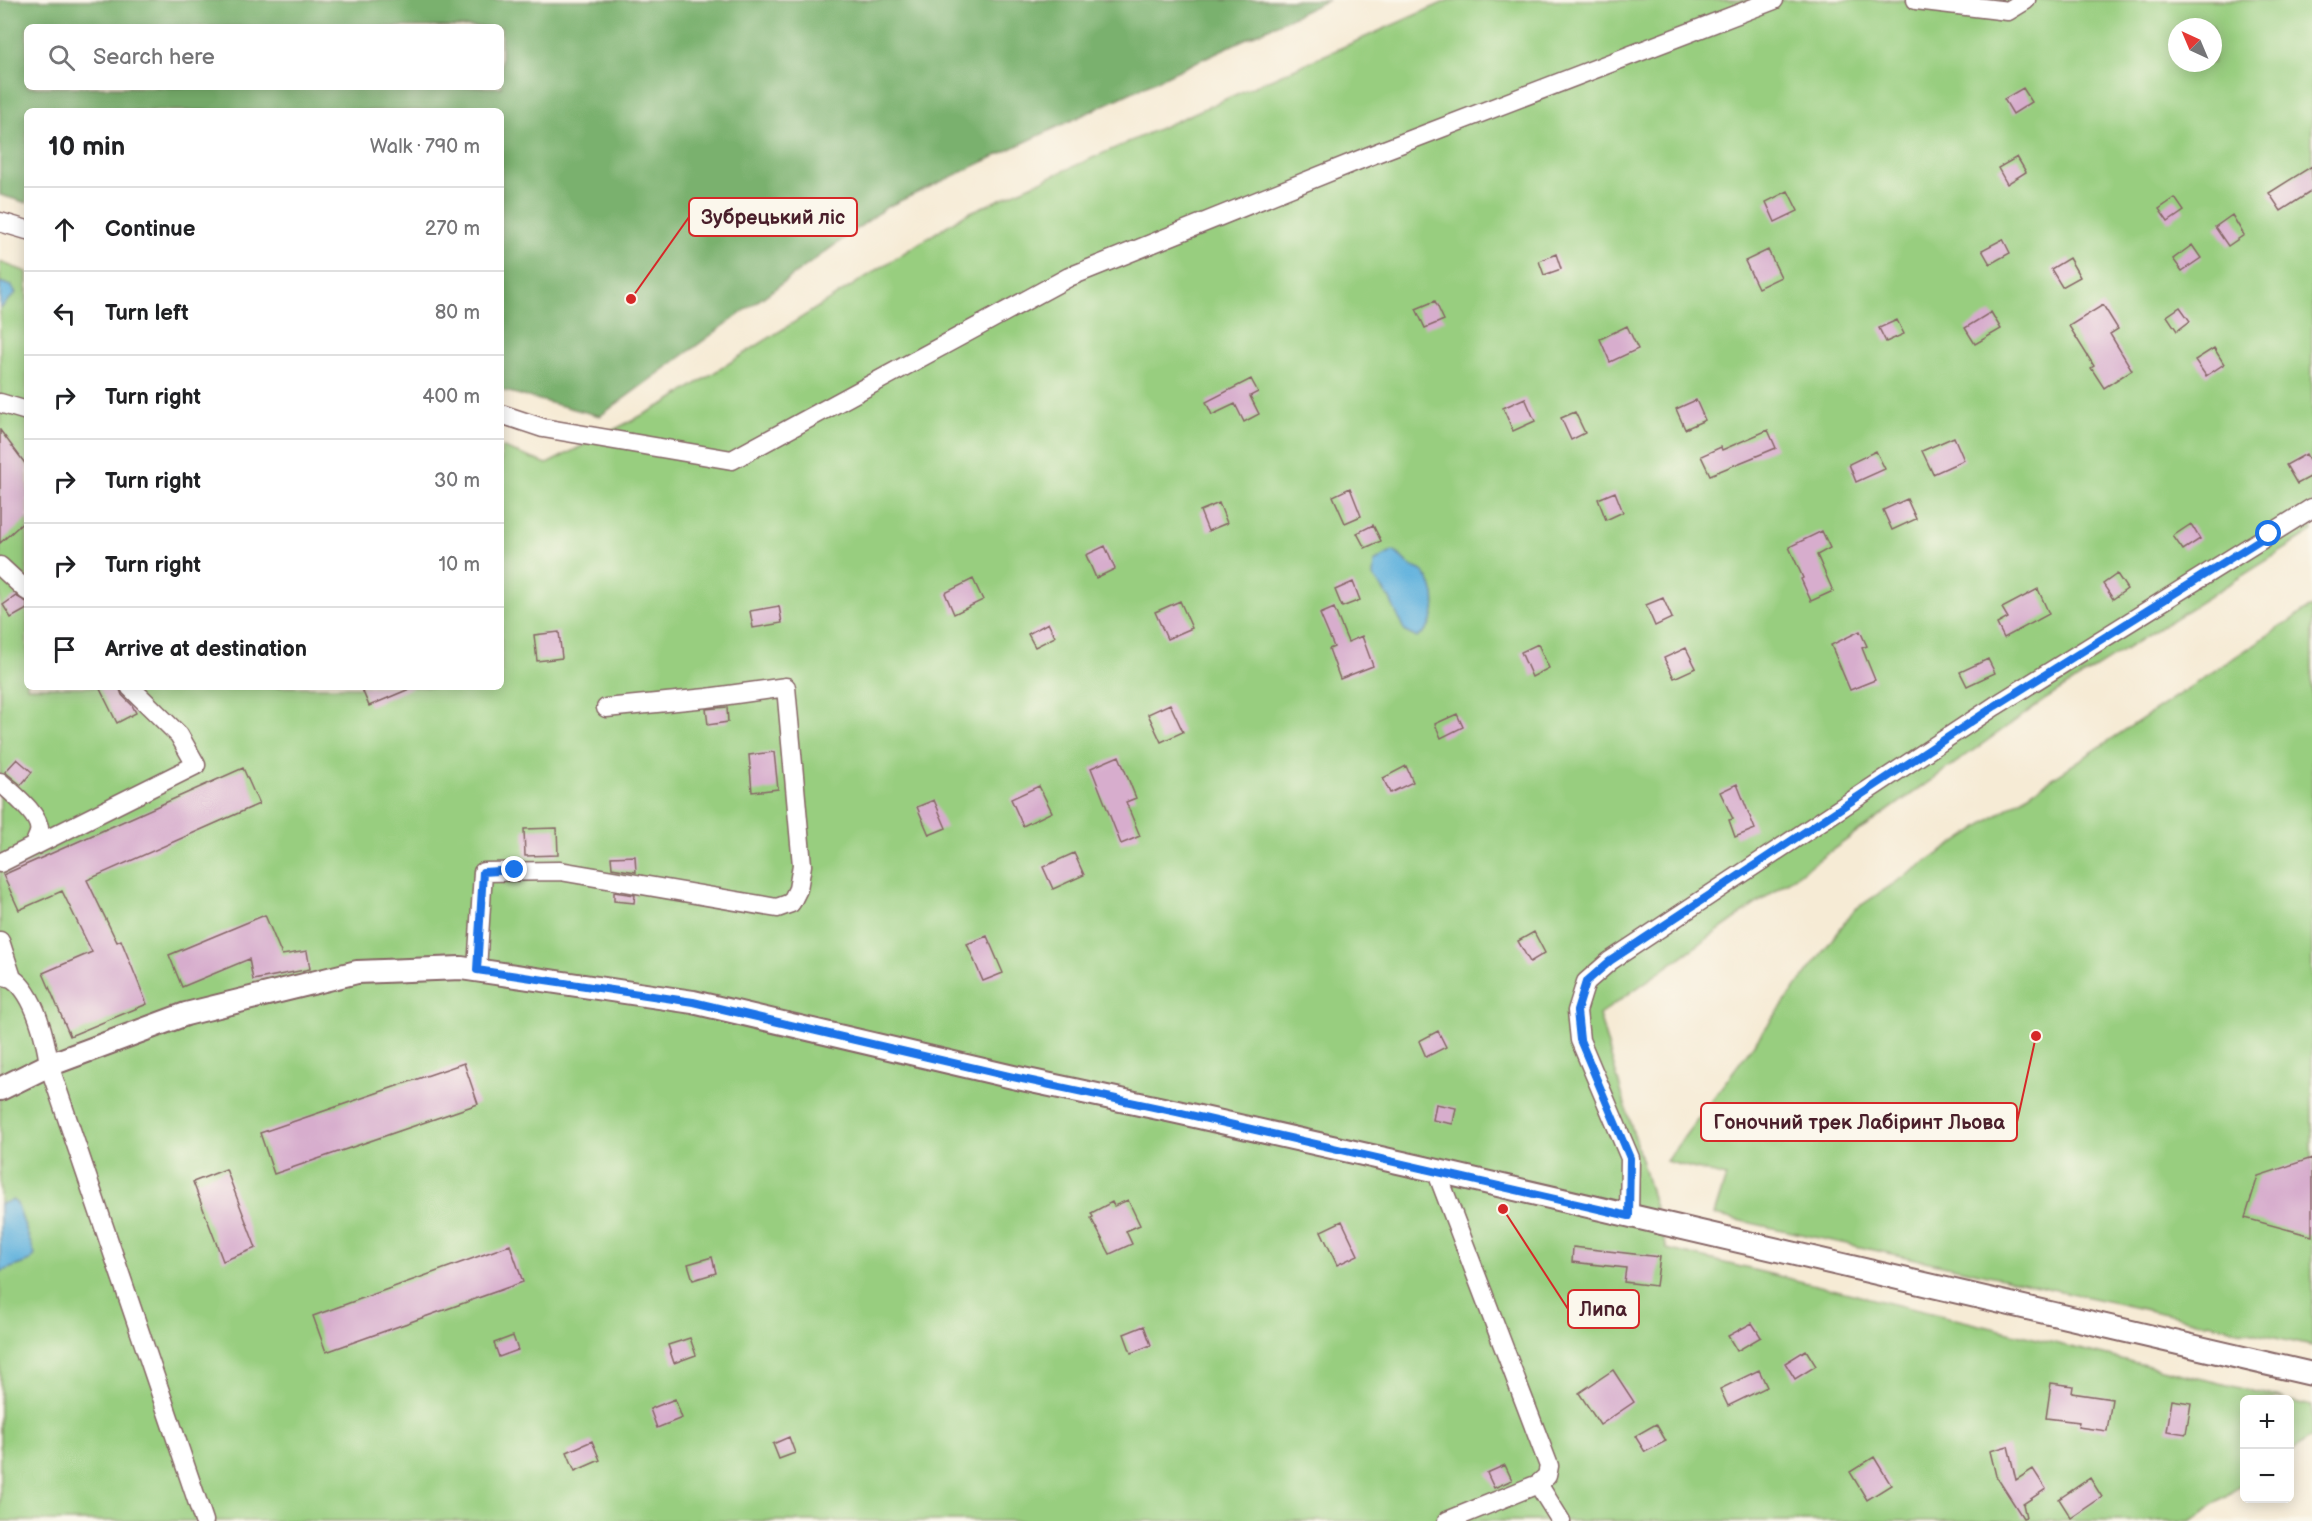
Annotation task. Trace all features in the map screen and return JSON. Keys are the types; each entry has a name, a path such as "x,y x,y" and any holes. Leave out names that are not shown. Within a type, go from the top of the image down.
{"street":[{"path":"504,415 543,428 732,460 1069,277 1368,156 1774,0"},
{"path":"1916,0 2008,11 2026,0"},
{"path":"0,222 24,229"},
{"path":"0,403 24,410"},
{"path":"1629,1216 1630,1158 1580,1040 1577,1011 1586,982 1610,961 1995,706 2312,508"},
{"path":"0,566 24,588"},
{"path":"477,970 483,872 560,871 777,908 791,903 798,889 802,865 786,687 606,708"},
{"path":"0,863 196,765 179,735 133,690"},
{"path":"0,782 26,807 39,824 40,832 34,846"},
{"path":"0,941 6,977 29,995 47,1049 49,1065 204,1521"},
{"path":"0,1089 49,1065 186,1014 357,972 461,968 693,1002 1013,1077 1436,1170 2312,1374"},
{"path":"1436,1170 1549,1466 1548,1476 1538,1484 1447,1521"},
{"path":"1538,1484 1560,1521"}],"green space":[{"path":"0,0 1328,0 887,207 600,416 504,391 504,108 24,108 24,202 0,195"},
{"path":"1449,0 2312,0 2312,532 2046,699 1599,1015 1667,1249 2269,1395 2240,1395 2240,1486 2190,1521 0,1521 0,262 24,271 24,690 504,690 504,448 547,464 666,403 964,215"},
{"path":"2312,606 2312,1346 1714,1215 1726,1177 1666,1161 1854,910"},
{"path":"2294,1402 2312,1406 2312,1436 2294,1449"}],"water":[{"path":"0,282 11,286 16,293 0,309"},
{"path":"1393,551 1411,566 1423,572 1432,589 1435,607 1433,616 1430,624 1417,638 1405,632 1390,599 1373,576 1374,562"},
{"path":"13,1200 17,1204 35,1255 30,1261 0,1272 0,1204"}],"building":[{"path":"2023,88 2032,102 2013,114 2004,99"},
{"path":"2017,157 2026,172 2007,184 1998,168"},
{"path":"2312,166 2312,191 2281,211 2269,193"},
{"path":"1788,191 1798,211 1775,222 1766,202"},
{"path":"2175,198 2184,211 2168,222 2159,209"},
{"path":"2232,215 2244,235 2228,246 2215,227"},
{"path":"2003,239 2010,253 1990,264 1982,250"},
{"path":"2192,245 2201,258 2182,271 2173,259"},
{"path":"1768,250 1781,277 1758,288 1745,261"},
{"path":"1556,254 1561,269 1544,275 1539,261"},
{"path":"2069,258 2080,277 2062,287 2051,269"},
{"path":"1435,301 1444,320 1425,328 1416,309"},
{"path":"2103,305 2118,329 2110,334 2132,370 2104,388 2091,368 2094,366 2069,326"},
{"path":"2180,307 2190,321 2177,331 2167,316"},
{"path":"1991,312 2001,329 1975,344 1965,328"},
{"path":"1897,320 1904,334 1886,342 1879,328"},
{"path":"1627,326 1638,349 1610,362 1600,339"},
{"path":"2214,348 2224,364 2206,376 2195,360"},
{"path":"1251,379 1258,392 1250,396 1259,414 1244,422 1235,404 1212,415 1206,402"},
{"path":"1525,398 1535,421 1513,431 1503,408"},
{"path":"1696,400 1705,420 1685,429 1676,409"},
{"path":"1575,412 1585,433 1571,440 1561,418"},
{"path":"0,430 24,462 24,522 0,543"},
{"path":"1768,430 1776,448 1710,475 1701,456 1721,447 1722,450"},
{"path":"1954,437 1964,460 1933,474 1922,451"},
{"path":"1876,451 1885,469 1856,482 1849,464"},
{"path":"2306,454 2312,465 2312,476 2297,484 2286,465"},
{"path":"1350,488 1361,516 1345,523 1333,496"},
{"path":"1615,492 1623,512 1606,520 1598,499"},
{"path":"1907,499 1916,519 1892,530 1883,510"},
{"path":"1219,503 1227,523 1208,531 1200,511"},
{"path":"2191,524 2200,539 2183,550 2173,536"},
{"path":"1373,525 1381,541 1365,548 1357,533"},
{"path":"1822,531 1830,548 1817,555 1833,591 1811,601 1789,547"},
{"path":"1105,546 1115,569 1096,578 1086,555"},
{"path":"2117,574 2127,589 2113,599 2103,584"},
{"path":"973,579 983,600 954,614 945,593"},
{"path":"1353,582 1360,600 1342,607 1335,590"},
{"path":"2038,589 2049,614 2004,638 1997,624 2008,618 2002,608"},
{"path":"16,596 24,600 24,611 11,618 3,605"},
{"path":"1663,598 1672,618 1655,626 1646,605"},
{"path":"1180,601 1192,628 1167,639 1155,612"},
{"path":"779,606 782,623 753,628 750,611"},
{"path":"1334,608 1348,642 1362,636 1373,666 1340,679 1329,649 1334,647 1320,614"},
{"path":"1048,623 1055,637 1035,647 1028,634"},
{"path":"1860,631 1867,646 1862,648 1875,680 1850,690 1831,645"},
{"path":"559,632 562,658 537,661 534,635"},
{"path":"1538,644 1549,668 1532,677 1521,652"},
{"path":"1686,648 1696,668 1674,678 1664,658"},
{"path":"1988,659 1995,673 1967,686 1960,672"},
{"path":"100,690 120,690 136,713 117,723"},
{"path":"362,690 407,690 369,706"},
{"path":"1170,704 1183,732 1161,742 1148,714"},
{"path":"727,707 728,722 708,725 706,709"},
{"path":"1457,714 1463,727 1441,738 1435,724"},
{"path":"774,752 778,789 752,792 749,755"},
{"path":"1119,756 1136,798 1126,802 1140,836 1121,844 1091,768"},
{"path":"17,759 32,772 21,785 5,772"},
{"path":"1406,766 1413,782 1390,793 1383,778"},
{"path":"243,768 259,804 87,880 117,942 121,940 147,1004 70,1036 43,973 92,952 62,891 19,910 3,875"},
{"path":"1737,784 1755,829 1735,837 1729,820 1733,819 1720,792"},
{"path":"1039,786 1052,812 1023,826 1011,799"},
{"path":"934,800 946,828 929,835 917,807"},
{"path":"557,828 558,855 525,856 524,829"},
{"path":"1074,853 1084,875 1053,889 1043,867"},
{"path":"635,856 636,872 612,868 611,857"},
{"path":"614,892 635,895 634,903 614,901"},
{"path":"265,915 282,955 307,951 310,969 253,980 249,959 182,987 169,955"},
{"path":"1534,932 1545,953 1530,962 1518,941"},
{"path":"987,936 1003,973 983,981 967,944"},
{"path":"1438,1031 1446,1047 1426,1057 1419,1041"},
{"path":"464,1063 478,1104 274,1174 260,1133"},
{"path":"1436,1104 1456,1108 1453,1124 1433,1120"},
{"path":"2312,1158 2312,1236 2245,1218 2258,1176"},
{"path":"226,1169 256,1248 223,1261 193,1182"},
{"path":"1128,1200 1140,1225 1126,1231 1132,1244 1110,1254 1091,1218 1093,1217 1091,1213 1112,1202 1114,1206"},
{"path":"1342,1221 1358,1255 1337,1265 1321,1231"},
{"path":"510,1245 523,1282 326,1352 313,1316"},
{"path":"1573,1247 1660,1257 1656,1286 1624,1282 1626,1268 1572,1262"},
{"path":"712,1257 716,1273 693,1280 688,1264"},
{"path":"1752,1323 1761,1337 1737,1351 1728,1336"},
{"path":"1144,1326 1151,1345 1131,1353 1124,1334"},
{"path":"513,1336 518,1350 499,1357 494,1343"},
{"path":"690,1338 696,1355 674,1363 668,1345"},
{"path":"1806,1350 1816,1366 1795,1379 1785,1363"},
{"path":"1613,1370 1634,1402 1600,1425 1579,1393"},
{"path":"1759,1370 1767,1387 1728,1406 1720,1389"},
{"path":"2051,1383 2073,1386 2072,1393 2112,1399 2107,1431 2078,1427 2079,1422 2046,1418"},
{"path":"675,1399 682,1418 657,1428 650,1409"},
{"path":"2172,1400 2191,1403 2186,1434 2167,1431"},
{"path":"1656,1424 1666,1441 1645,1452 1635,1436"},
{"path":"789,1437 795,1453 779,1459 773,1444"},
{"path":"592,1441 600,1460 575,1471 567,1452"},
{"path":"2008,1446 2016,1480 2033,1469 2046,1489 2023,1504 2026,1517 2023,1518 1996,1476 1990,1451"},
{"path":"1874,1457 1891,1485 1867,1500 1850,1472"},
{"path":"1505,1465 1512,1480 1494,1488 1487,1473"},
{"path":"2090,1478 2102,1497 2071,1518 2059,1499"}],"place":[{"name":"Зубрецький ліс","path":"631,299"},
{"name":"Гоночний трек Лабіринт Льова","path":"2036,1036"},
{"name":"Липа","path":"1503,1209"}],"route":[{"path":"515,870 483,872 477,970 693,1002 1629,1216 1630,1158 1580,1040 1577,1011 1586,982 1610,961 1995,706 2269,534"}]}
